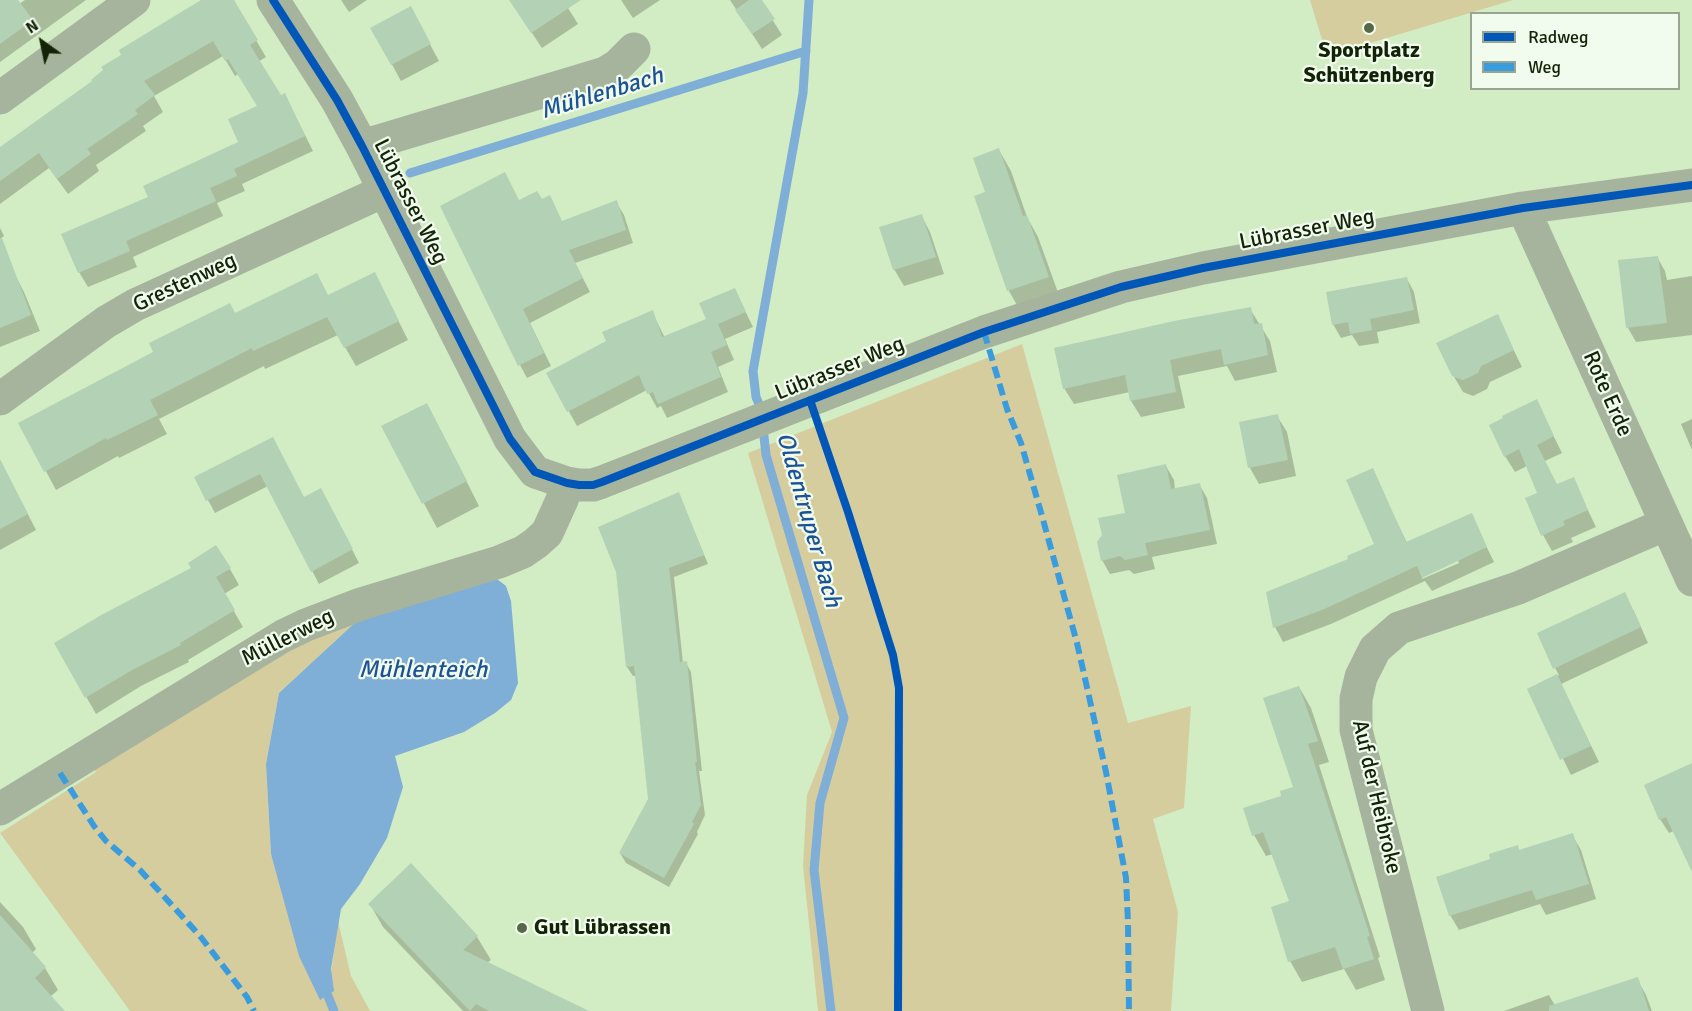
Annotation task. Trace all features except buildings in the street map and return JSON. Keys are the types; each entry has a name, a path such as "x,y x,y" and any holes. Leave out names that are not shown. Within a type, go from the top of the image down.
{"street":[{"path":"0,99 134,0"},
{"name":"Lübrasser Weg","path":"273,0 337,100 362,146 510,440 535,472 567,483 593,485 984,332 1120,287 1203,268 1523,208 1692,185"},
{"path":"362,146 605,73 618,65 634,49"},
{"name":"Grestenweg","path":"0,399 106,322 135,305 384,190"},
{"name":"Rote Erde","path":"1523,208 1692,580"},
{"name":"Müllerweg","path":"0,809 298,628 361,604 499,562 523,552 547,533 567,483"},
{"name":"Auf der Heibroke","path":"1428,1011 1356,730 1356,699 1361,677 1375,649 1399,628 1518,588 1666,524"}],"shaded area":[{"name":"Sportplatz Schützenberg","path":"1310,0 1513,0 1470,12 1327,56"},
{"path":"1022,344 1128,723 1191,706 1184,808 1153,819 1178,912 1171,1011 818,1011 803,866 807,795 832,732 748,453"},
{"path":"359,619 279,693 266,764 271,854 320,999 328,996 338,921 351,976 370,1011 130,1011 0,833 96,772 90,762 298,644"}],"water":[{"name":"Mühlenteich","path":"493,576 506,586 511,601 518,683 511,700 464,732 395,756 403,787 387,838 360,884 341,909 331,969 334,991 320,1000 299,956 271,854 266,764 279,693 359,619"}],"waterway":[{"name":"Oldentruper Bach","path":"809,0 803,93 753,371 756,397 761,409 766,455 844,718 820,803 814,870 831,1011"},
{"name":"Mühlenbach","path":"410,173 806,51"},
{"path":"328,996 334,1011"}],"marked path":[{"path":"984,332 1007,409 1021,443 1042,516 1077,643 1106,772 1126,878 1129,1011"},
{"path":"60,773 106,841 140,870 200,936 247,997 254,1011"}],"cycle path":[{"path":"273,0 337,100 362,146 510,439 535,472 579,485 593,485 602,482 984,332 1121,287 1203,268 1523,208 1692,185"},
{"path":"810,400 893,655 899,688 898,1011"}],"place":[{"name":"Sportplatz Schützenberg","path":"1369,28"},
{"name":"Gut Lübrassen","path":"522,928"}]}
